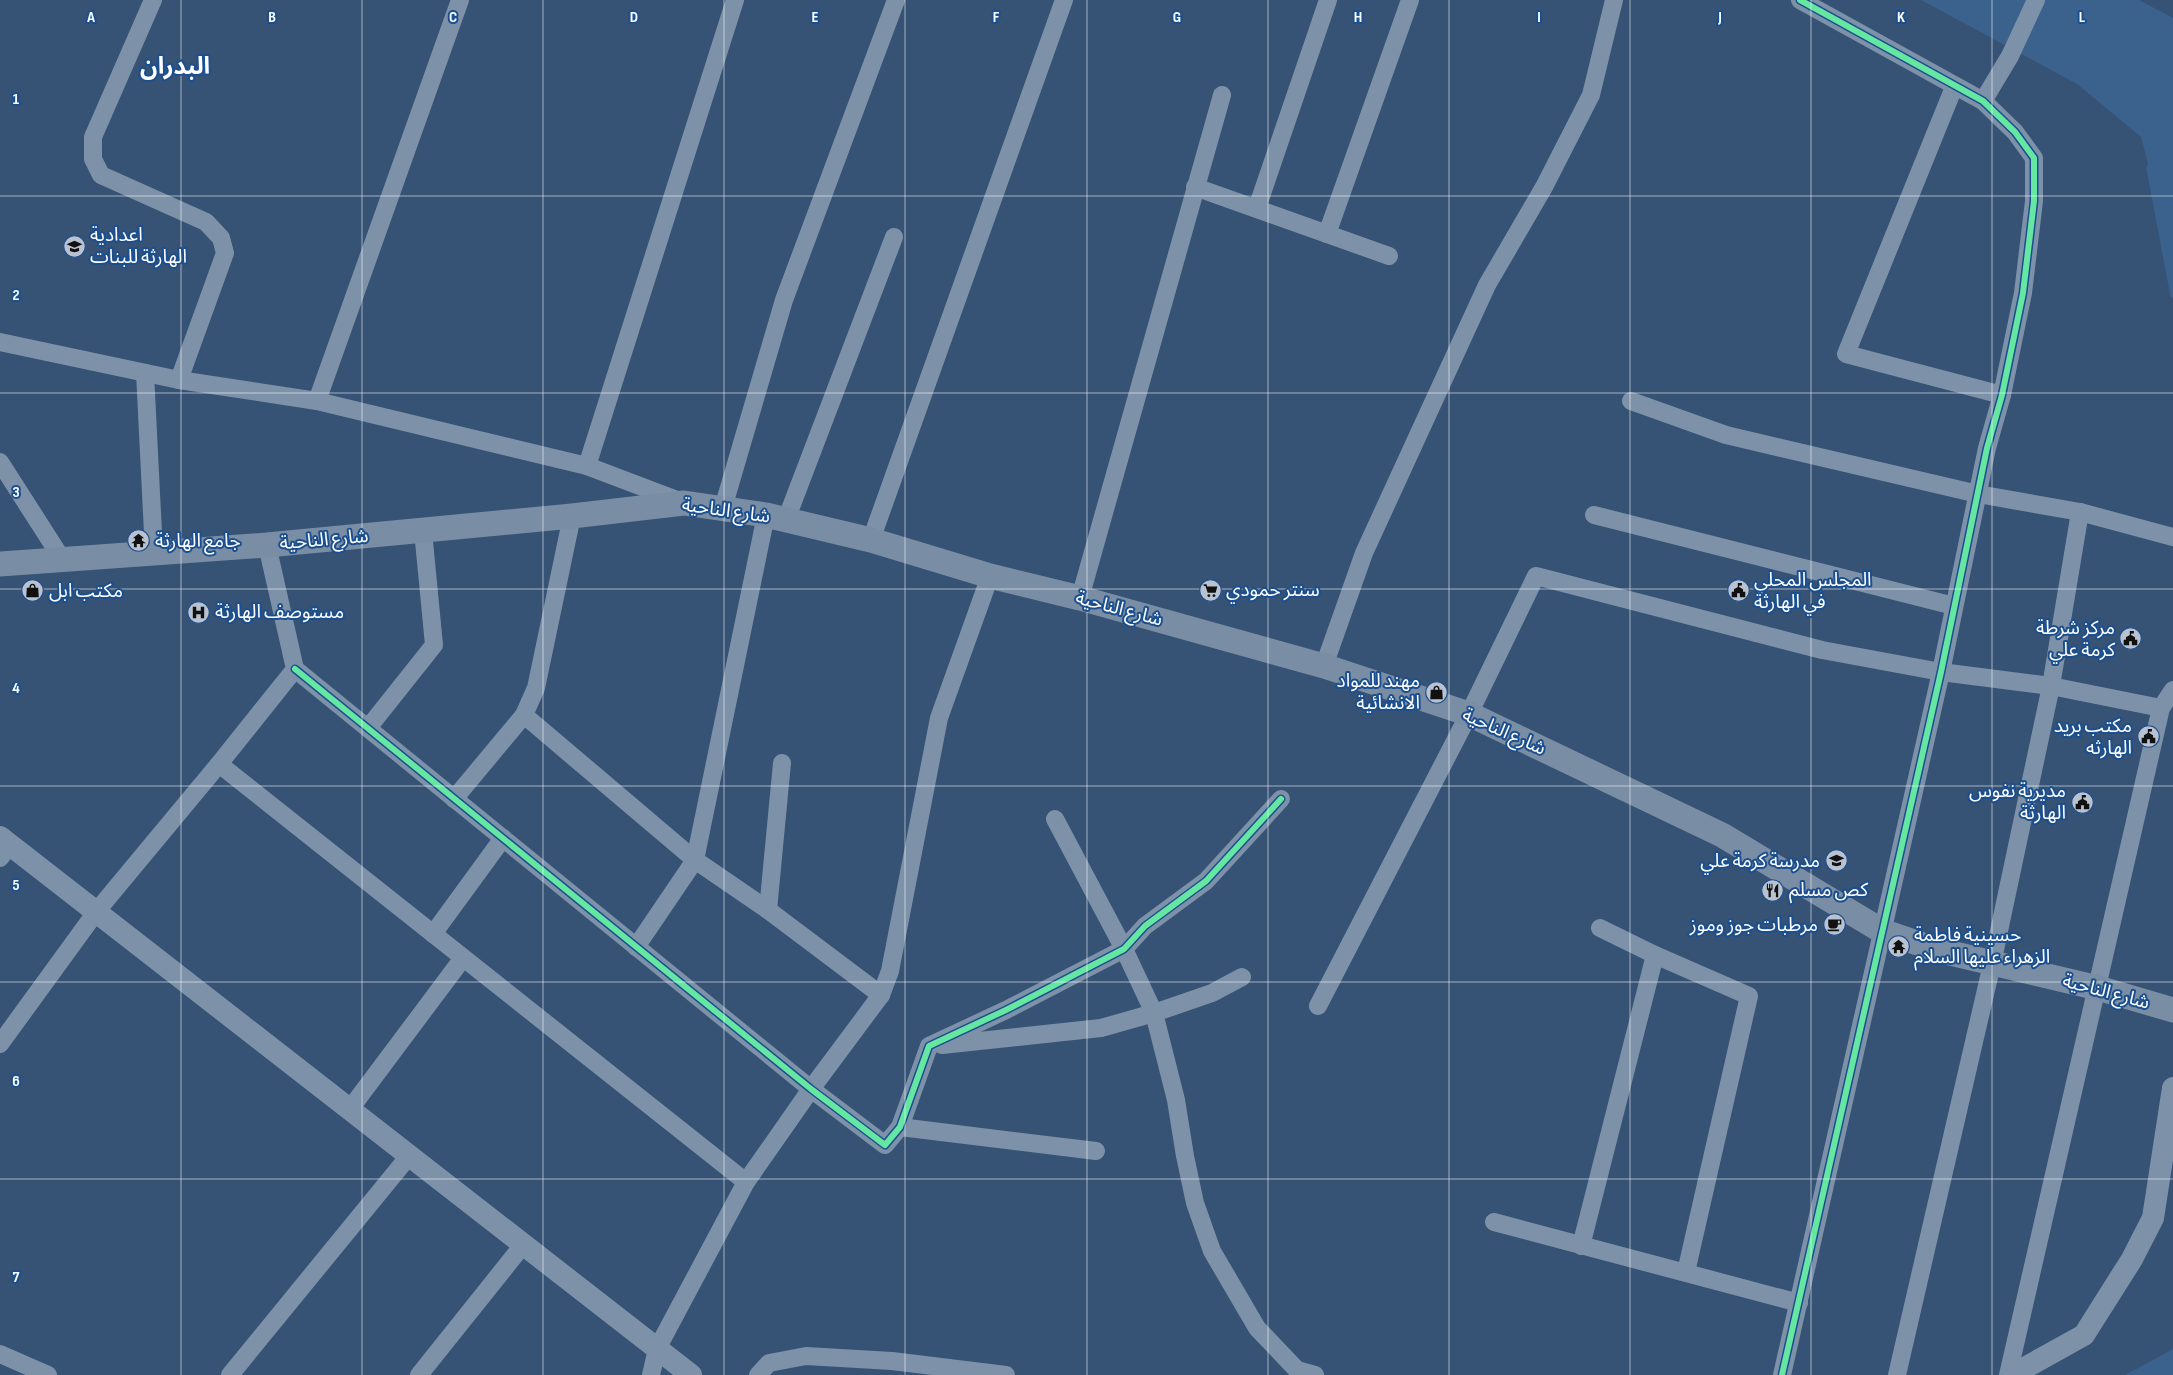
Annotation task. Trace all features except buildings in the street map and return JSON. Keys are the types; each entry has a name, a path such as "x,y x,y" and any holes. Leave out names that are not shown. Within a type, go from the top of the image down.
{"main road":[{"name":"شارع الناحية","path":"0,564 266,545 423,531 684,503 776,518 871,540 990,576 1080,598 1324,666 1469,714 1722,835 1882,931 1938,950 2098,988 2173,1010"}],"street":[{"path":"153,0 93,137 93,159 102,175 206,222 221,238 225,253 179,380"},
{"path":"317,401 460,0"},
{"path":"587,466 734,0"},
{"path":"723,508 784,300 896,0"},
{"path":"871,540 1064,0"},
{"path":"1257,208 1328,0"},
{"path":"1327,234 1410,0"},
{"path":"1324,666 1364,554 1487,285 1544,187 1590,95 1614,0"},
{"path":"1782,1375 1941,672 1987,448 2002,395 2023,293 2034,201 2034,158 2014,132 1983,101 1800,0"},
{"path":"1983,101 2010,56 2036,0"},
{"path":"1954,86 1846,354 2002,395"},
{"path":"1080,598 1222,94"},
{"path":"1195,186 1390,256"},
{"path":"636,947 695,860 776,518 894,236"},
{"path":"0,342 179,380 317,401 587,466 684,503"},
{"path":"144,373 154,553"},
{"path":"1631,401 1726,435 1978,494 2080,512 2173,537"},
{"path":"0,462 62,559"},
{"path":"1897,1375 1992,964 2050,686 2080,512"},
{"path":"1594,514 1954,606"},
{"path":"454,798 524,715 536,688 572,516"},
{"path":"368,728 434,645 423,531"},
{"path":"266,545 294,669 811,1089 885,1145 900,1126 929,1046 1006,1010 1124,949 1145,926 1206,881 1281,799"},
{"path":"651,1375 657,1349 746,1182 811,1089 881,995 890,971 939,718 990,576"},
{"path":"1318,1006 1469,714 1536,576 1822,650 1941,672 2050,686 2161,708"},
{"path":"0,1044 96,912 219,764 294,669"},
{"path":"2010,1375 2161,708 2173,690"},
{"path":"524,715 695,860 768,910 881,995"},
{"path":"768,910 782,763"},
{"path":"219,764 746,1182"},
{"path":"1055,819 1124,949 1154,1013 1176,1100 1195,1203 1212,1251 1257,1328 1297,1370 1315,1375"},
{"path":"433,934 503,838"},
{"path":"3,847 96,912 691,1375"},
{"path":"1600,928 1655,955 1748,996 1686,1272"},
{"path":"1581,1246 1655,955"},
{"path":"350,1109 463,958"},
{"path":"929,1046 1101,1028 1154,1013 1212,993 1242,977"},
{"path":"2010,1375 2084,1335 2132,1259 2153,1218 2173,1088"},
{"path":"900,1126 1096,1151"},
{"path":"230,1375 409,1156"},
{"path":"1494,1222 1799,1303"},
{"path":"419,1375 523,1245"},
{"path":"0,1354 48,1375"},
{"path":"758,1375 769,1363 806,1356 892,1361 1006,1375"}],"water":[{"path":"1921,0 2139,0 2173,18 2173,295 2149,168 2141,137 2077,84"},
{"path":"2173,1349 2173,1375 2125,1375"}],"waterway":[{"path":"2151,166 2149,168 2173,295"}],"cycle path":[{"path":"1782,1375 1941,672 1987,448 2002,395 2023,293 2034,201 2034,158 2015,132 1983,101 1800,0"},
{"path":"295,669 811,1089 885,1145 900,1127 929,1046 1006,1010 1124,949 1145,926 1206,881 1281,799"}],"place":[{"name":"اعدادية الهارثة للبنات","path":"74,246"},
{"name":"جامع الهارثة","path":"139,541"},
{"name":"سنتر حمودي","path":"1210,590"},
{"name":"مكتب ابل","path":"33,591"},
{"name":"المجلس المحلي في الهارثة","path":"1738,591"},
{"name":"مستوصف الهارثة","path":"199,612"},
{"name":"مركز شرطة كرمة علي","path":"2131,639"},
{"name":"مهند للمواد الانشائية","path":"1436,692"},
{"name":"مكتب بريد الهارثه","path":"2148,737"},
{"name":"مديرية نفوس الهارثة","path":"2082,802"},
{"name":"مدرسة كرمة علي","path":"1836,861"},
{"name":"كص مسلم","path":"1773,890"},
{"name":"مرطبات جوز وموز","path":"1834,925"},
{"name":"حسينية فاطمة الزهراء عليها السلام","path":"1898,946"}],"district":[{"name":"البدران","path":"175,66"}]}
